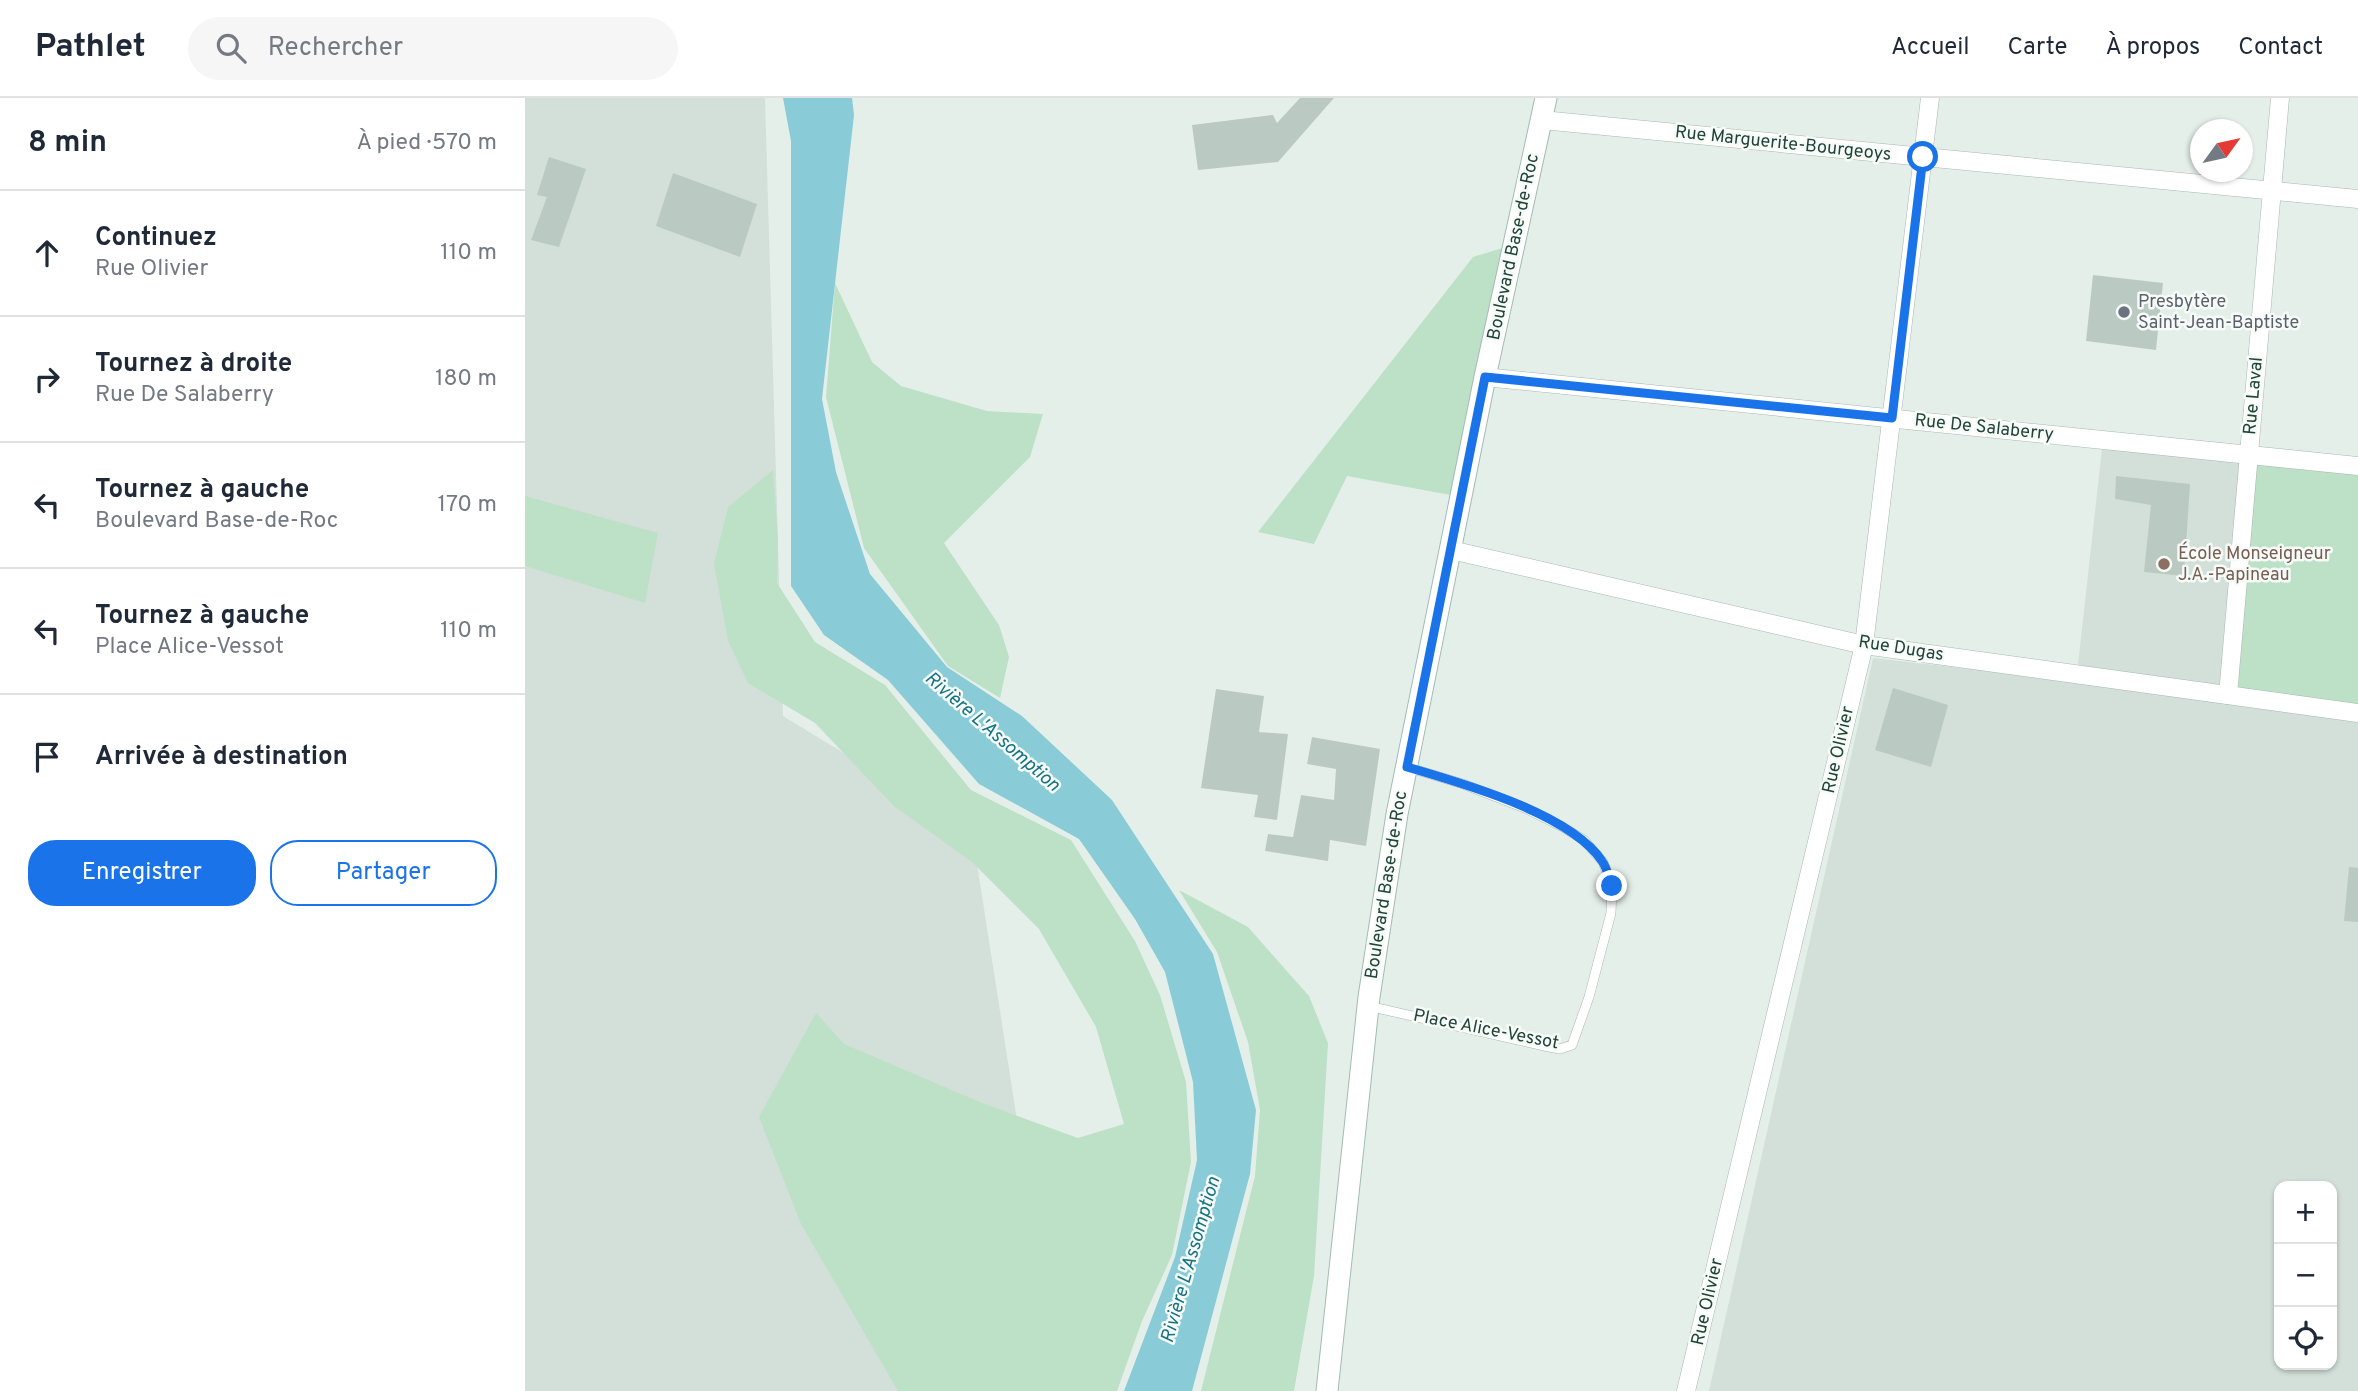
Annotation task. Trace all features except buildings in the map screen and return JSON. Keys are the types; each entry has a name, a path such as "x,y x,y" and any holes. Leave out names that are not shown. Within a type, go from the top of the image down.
{"street":[{"name":"Boulevard Base-de-Roc","path":"1327,1391 1368,1006 1397,814 1485,377 1546,98"},
{"name":"Rue Olivier","path":"1686,1391 1864,645 1930,98"},
{"name":"Rue Laval","path":"2228,695 2280,98"},
{"name":"Rue Marguerite-Bourgeoys","path":"1542,120 2358,199"},
{"name":"Rue De Salaberry","path":"1485,377 2358,466"},
{"name":"Rue Dugas","path":"1451,550 1864,645 2358,713"}],"lane":[{"name":"Place Alice-Vessot","path":"1368,1006 1549,1047 1560,1049 1572,1045 1590,997 1611,913 1612,886 1603,862 1584,840 1525,808 1463,783 1407,767"}],"shaded area":[{"path":"525,98 765,98 783,716 903,789 975,851 1024,1165 958,1391 525,1391"},
{"name":"École Monseigneur J.A.-Papineau","path":"2103,440 2249,455 2228,695 2077,674"},
{"path":"1873,658 2358,714 2358,1391 1709,1391"}],"green space":[{"path":"1509,246 1456,496 1347,476 1314,544 1258,532 1473,257"},
{"path":"835,283 872,362 901,386 987,411 1043,414 1030,457 944,543 999,625 1009,657 1000,698 948,666 864,548 826,397"},
{"path":"2249,455 2358,466 2358,710 2228,695"},
{"path":"773,470 778,539 777,583 815,642 885,685 971,790 1071,840 1135,941 1160,995 1186,1082 1191,1162 1172,1255 1142,1321 1117,1391 898,1391 801,1224 759,1117 816,1013 844,1044 982,1103 1078,1138 1124,1124 1096,1027 1039,929 972,862 894,806 815,723 748,683 728,641 714,563 728,507"},
{"path":"525,496 658,533 645,603 525,566"},
{"path":"1179,890 1248,927 1309,996 1328,1043 1314,1276 1294,1391 1201,1391 1255,1176 1260,1110 1248,1042 1217,952"}],"water":[{"name":"Rivière L'Assomption","path":"783,98 852,98 854,115 822,399 836,472 870,574 947,667 1022,716 1112,800 1213,954 1256,1110 1250,1174 1192,1391 1124,1391 1175,1257 1197,1160 1193,1082 1165,972 1135,919 1079,839 979,784 888,680 824,635 791,586 791,141"}],"place":[{"name":"Presbytère Saint-Jean-Baptiste","path":"2124,312"},
{"name":"École Monseigneur J.A.-Papineau","path":"2164,564"}],"route":[{"path":"1612,886 1603,862 1584,840 1561,826 1463,783 1407,767 1485,377 1892,418 1923,157"}]}
